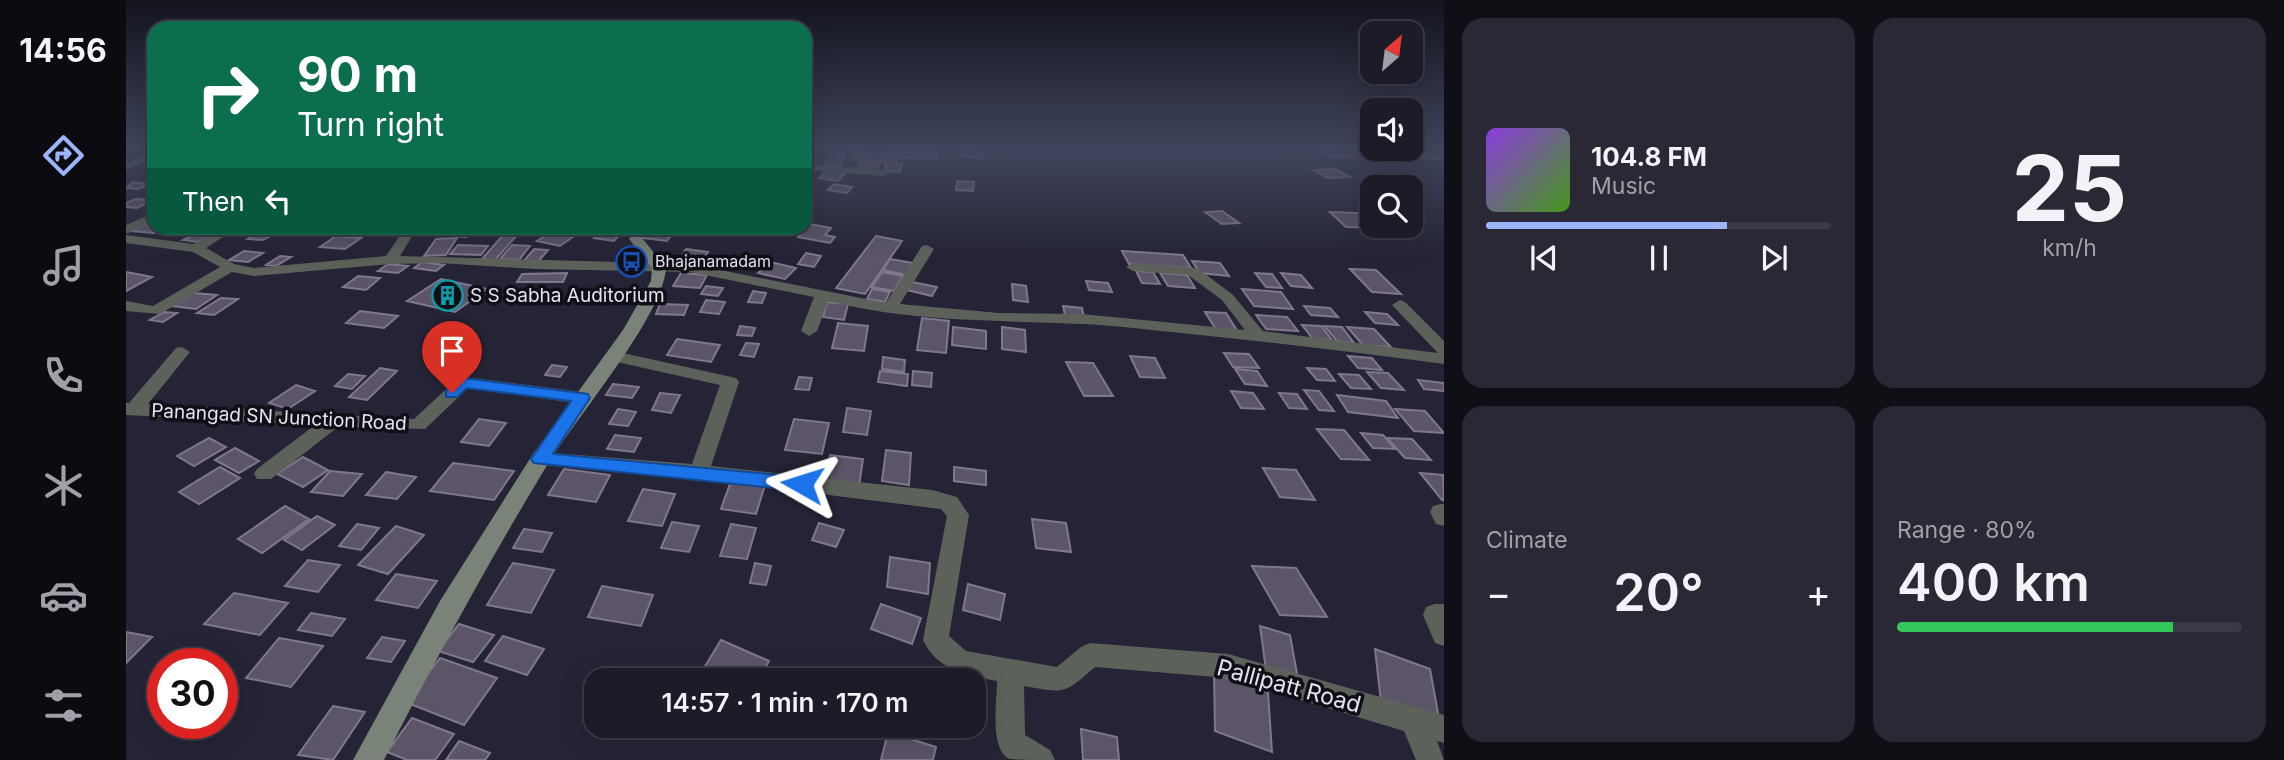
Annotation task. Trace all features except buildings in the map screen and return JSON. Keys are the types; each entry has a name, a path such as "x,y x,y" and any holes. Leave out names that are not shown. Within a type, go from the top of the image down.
{"main road":[{"path":"368,760 449,607 540,459 614,356 659,281 659,268 636,239 639,235"}],"street":[{"path":"126,230 147,220"},
{"path":"195,248 219,235"},
{"path":"390,260 406,235"},
{"path":"126,239 195,248 230,267 254,272 390,260 690,268 890,308 999,318 1082,319 1443,357"},
{"path":"890,308 927,249"},
{"path":"126,306 155,311 230,267"},
{"path":"1133,267 1192,271 1227,297 1258,336"},
{"path":"809,331 823,294"},
{"path":"1400,305 1443,357"},
{"path":"130,409 182,352"},
{"path":"614,356 730,382 699,472"},
{"name":"Panangad SN Junction Road","path":"130,409 418,425 464,383 582,398"},
{"path":"264,474 334,420"},
{"name":"Pallipatt Road","path":"540,459 699,472 932,498 949,503 958,515 936,640 960,662 1061,680 1090,655 1227,666 1413,719"},
{"path":"1444,512 1441,512 1444,518"},
{"path":"1444,615 1435,615 1444,635"},
{"path":"1010,671 1011,743 1040,760"},
{"path":"1413,719 1444,729"},
{"path":"1413,719 1431,760"}],"place":[{"name":"Bhajanamadam","path":"632,261"},
{"name":"S S Sabha Auditorium","path":"447,295"}],"route":[{"path":"452,393 464,383 582,398 540,459 699,472 802,484"}]}
